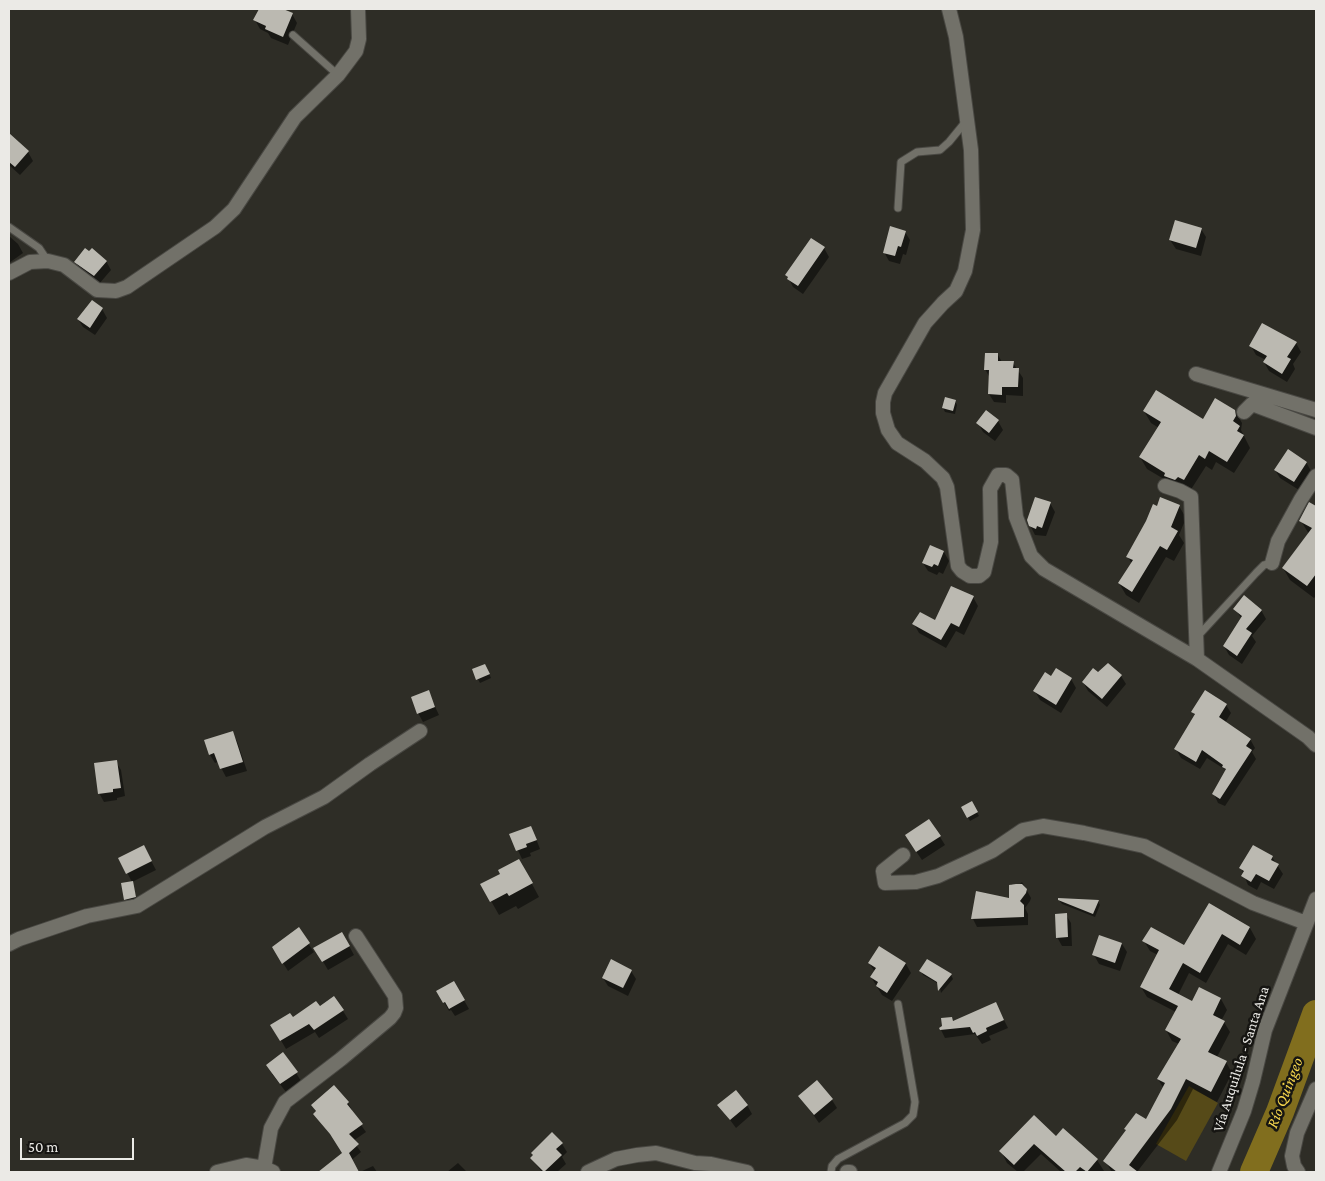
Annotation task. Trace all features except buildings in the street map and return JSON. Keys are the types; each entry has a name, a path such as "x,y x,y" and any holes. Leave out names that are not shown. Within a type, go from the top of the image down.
{"street":[{"path":"9,273 30,262 48,260 64,265 98,290 116,291 127,287 215,227 234,210 295,117 338,75 356,50 359,39 358,9"},
{"path":"949,9 956,37 971,150 973,230 965,270 956,290 925,323 885,393 882,402 888,430 897,443 925,461 943,478 948,487 958,566 962,571 970,576 979,576 984,572 991,542 990,489 998,475 1006,475 1012,480 1016,517 1031,556 1044,569 1197,659 1308,737 1316,745"},
{"path":"1196,374 1316,410"},
{"path":"1244,412 1252,404 1316,428"},
{"path":"1274,564 1278,541 1316,476"},
{"path":"1165,486 1191,497 1197,659"},
{"path":"9,944 19,938 87,916 138,906 265,827 324,797 420,731"},
{"path":"903,855 883,871 884,883 916,882 938,876 992,851 1024,830 1043,826 1144,846 1254,903 1306,923"},
{"name":"Vía Auquilula - Santa Ana","path":"1218,1172 1244,1112 1254,1081 1265,1030 1316,900"},
{"path":"217,1172 246,1165 268,1170 271,1128 285,1102 394,1013 396,1008 395,996 356,936"},
{"path":"1298,1172 1294,1166 1292,1156 1298,1133 1316,1089"},
{"path":"588,1172 616,1159 637,1154 656,1153 695,1163 711,1164 747,1172"}],"lane":[{"path":"294,35 338,75"},
{"path":"898,208 901,162 917,152 940,150 967,120"},
{"path":"9,227 39,248 48,260"},
{"path":"1197,638 1264,565 1274,564"},
{"path":"831,1172 832,1166 838,1158 905,1123 913,1115 915,1102 898,1004"}],"shaded area":[{"path":"1189,1086 1218,1103 1186,1161 1156,1144"}],"waterway":[{"name":"Río Quingeo","path":"1254,1172 1280,1112 1316,1014"}]}
